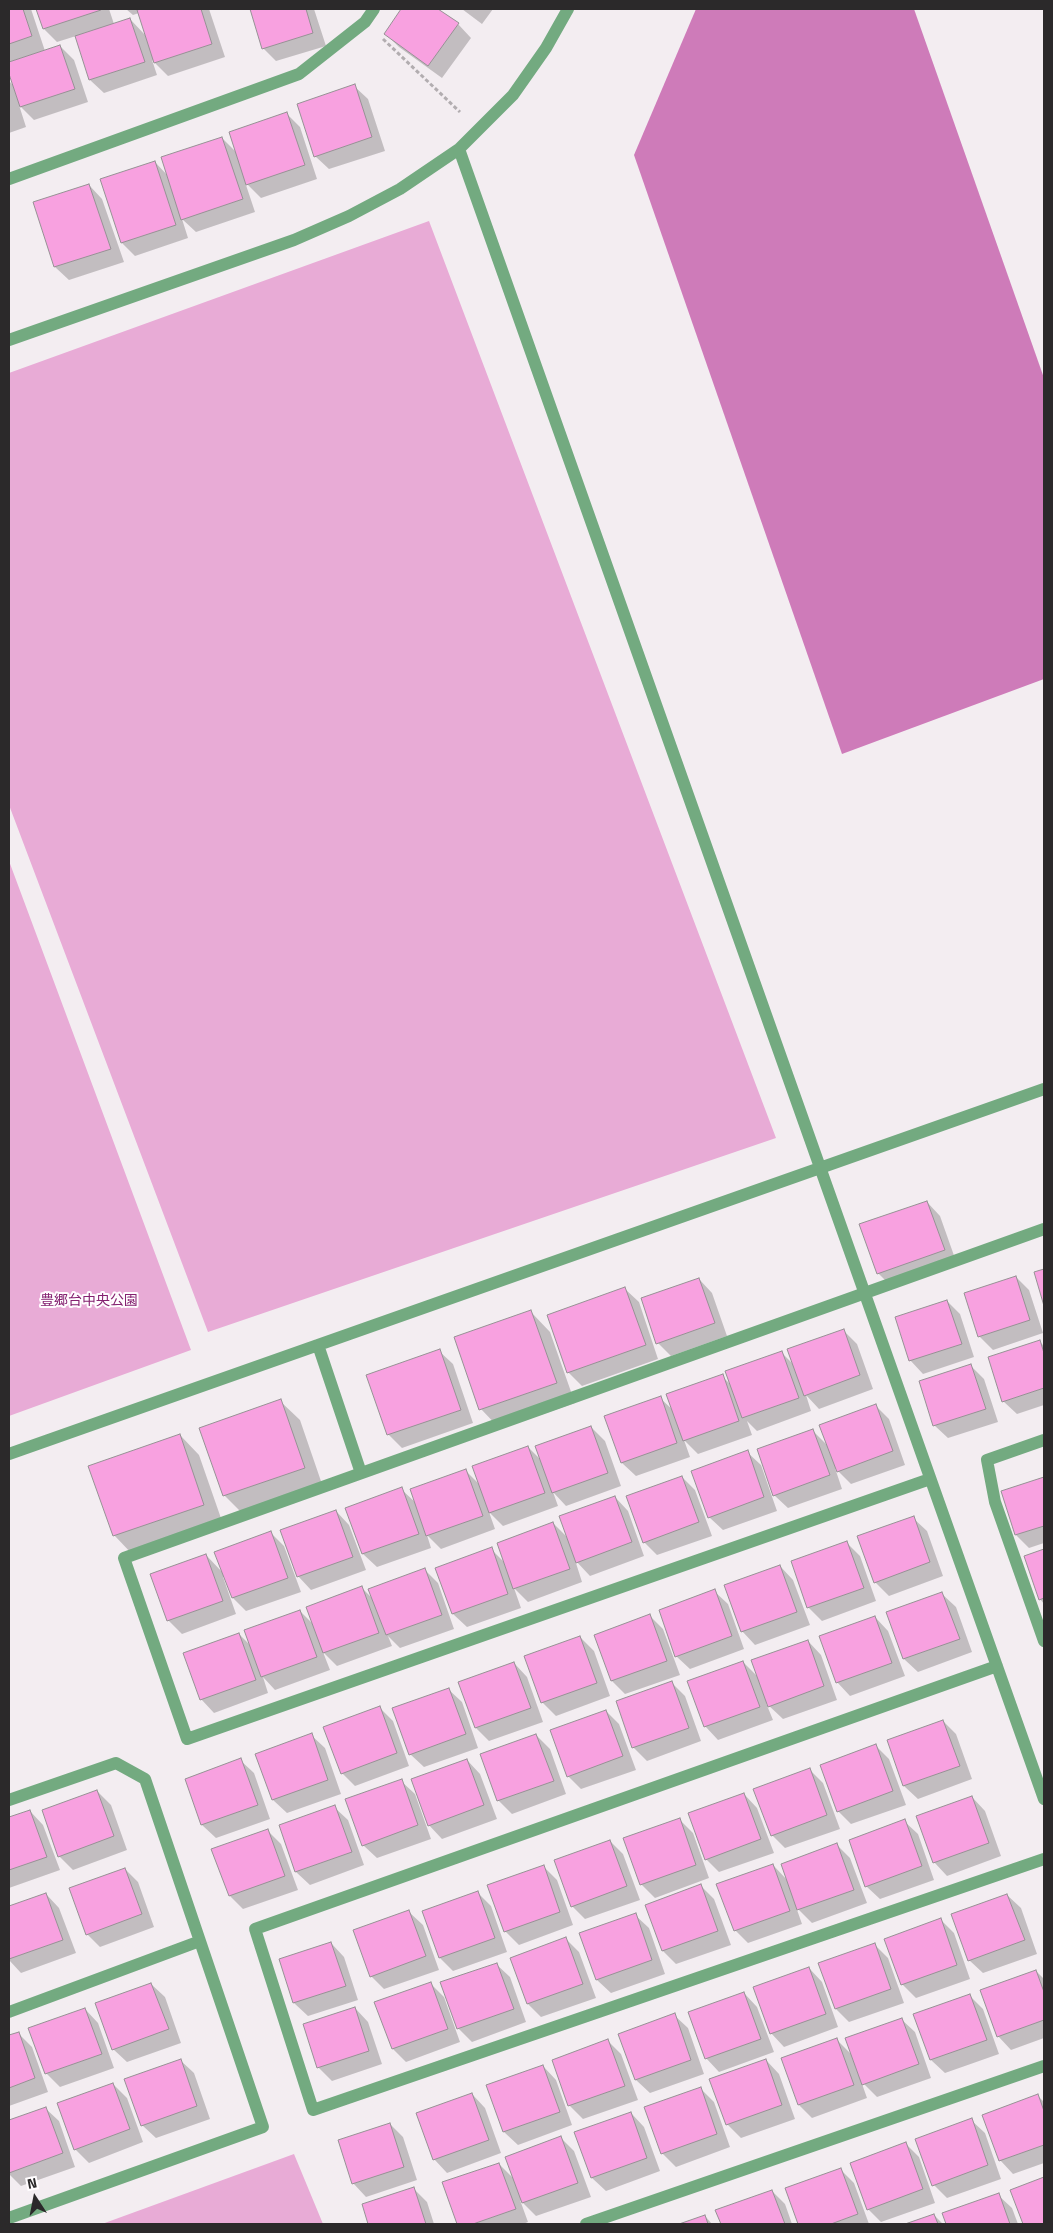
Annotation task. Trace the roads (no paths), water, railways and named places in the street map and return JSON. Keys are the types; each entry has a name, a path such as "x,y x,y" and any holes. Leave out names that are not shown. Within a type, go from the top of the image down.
{"street":[{"path":"9,179 299,74 365,22 374,9"},
{"path":"9,340 303,236 349,216 400,189 459,149 480,130 513,94 546,48 568,9"},
{"path":"459,149 1044,1799"},
{"path":"9,1454 1044,1089"},
{"path":"930,1479 188,1739 124,1558 1044,1229"},
{"path":"318,1345 362,1473"},
{"path":"1044,1440 987,1460 995,1502 1044,1641"},
{"path":"997,1666 255,1929 314,2110 1044,1859"},
{"path":"9,1800 116,1763 145,1779 263,2127 9,2218"},
{"path":"9,2012 200,1942"},
{"path":"586,2224 1044,2066"}],"park label":[{"name":"豊郷台中央公園","path":"89,1302"}]}
